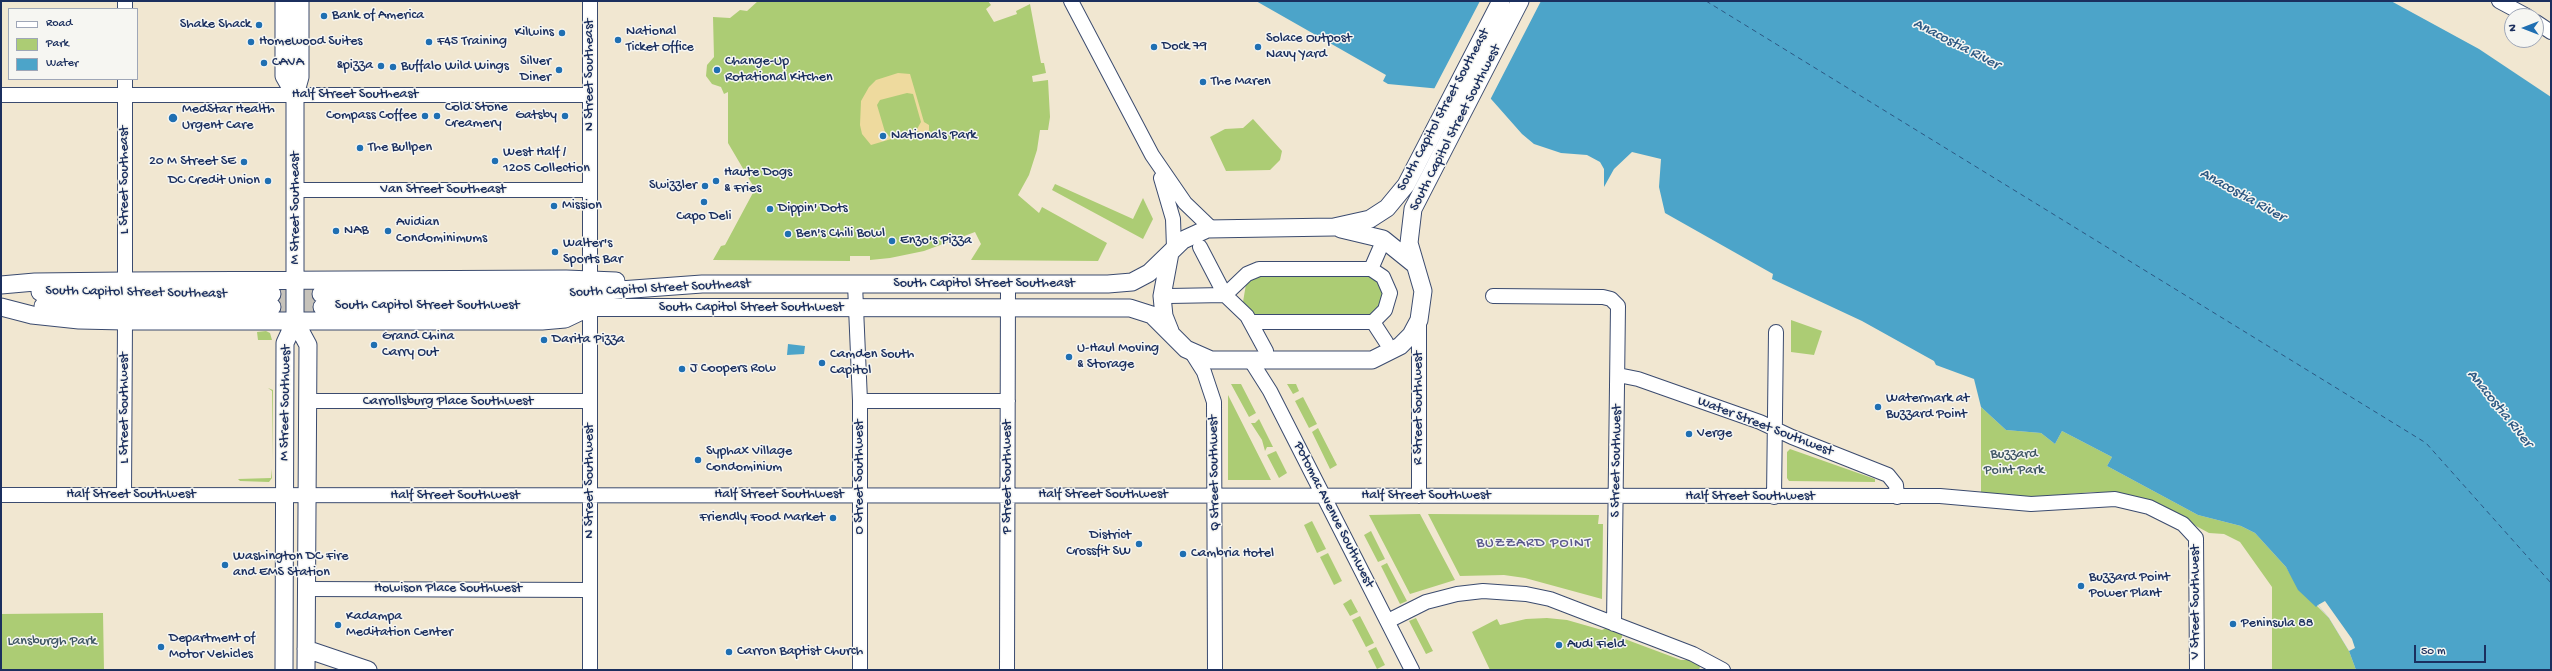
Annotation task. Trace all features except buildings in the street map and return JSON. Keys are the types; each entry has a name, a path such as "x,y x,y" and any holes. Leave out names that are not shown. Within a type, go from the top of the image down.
{"main road":[{"name":"M Street Southeast","path":"284,1 284,76 295,95"},
{"name":"M Street Southeast","path":"295,321 295,95 300,77 300,1"},
{"name":"South Capitol Street Southeast","path":"590,293 662,281 702,284 1126,283 1149,273 1172,251 1193,234 1211,228 1334,227 1370,219 1387,208 1402,192 1501,1"},
{"name":"South Capitol Street Southwest","path":"321,300 590,293 855,308 1134,308 1152,315 1192,353 1211,360 1372,360 1400,346 1411,334 1419,320 1423,307 1423,291 1409,243 1411,217 1520,1"},
{"path":"1334,227 1369,234 1383,239 1416,265"},
{"name":"South Capitol Street Southwest","path":"1171,334 1164,316 1162,296 1172,251"},
{"path":"1,285 35,282 125,280 296,280 590,293"},
{"name":"South Capitol Street Southeast","path":"1,289 81,294 272,300 1,307"},
{"path":"1,307 32,315 79,320 542,321 565,319 590,293"},
{"name":"M Street Southwest","path":"295,321 308,345 306,670"},
{"name":"M Street Southwest","path":"284,670 285,343 295,321"},
{"path":"306,649 368,670"}],"street":[{"name":"N Street Southeast","path":"590,1 590,293"},
{"path":"1072,1 1152,155 1170,203 1173,218 1172,251"},
{"path":"2499,1 2512,8"},
{"name":"L Street Southeast","path":"125,80 125,280"},
{"name":"Half Street Southeast","path":"1,94 590,95"},
{"path":"1152,155 1185,203 1211,228"},
{"name":"Van Street Southeast","path":"296,190 590,190"},
{"path":"1371,269 1380,246"},
{"path":"1200,247 1225,295 1252,322 1266,351"},
{"path":"1169,296 1225,295 1247,274 1260,269 1371,269 1383,277 1390,293 1385,310 1373,322 1252,322"},
{"name":"O Street Southwest","path":"855,284 860,401 860,670"},
{"name":"P Street Southwest","path":"1007,670 1008,284"},
{"name":"N Street Southwest","path":"590,293 590,670"},
{"name":"S Street Southwest","path":"1493,296 1604,297 1614,300 1618,309 1614,624"},
{"name":"R Street Southwest","path":"1419,320 1419,496"},
{"name":"L Street Southwest","path":"124,495 125,321"},
{"path":"1373,322 1386,342"},
{"path":"1774,497 1776,332"},
{"name":"Q Street Southwest","path":"1192,353 1204,372 1213,396 1215,670"},
{"name":"Potomac Avenue Southwest","path":"1251,361 1270,391 1412,670"},
{"name":"Water Street Southwest","path":"1618,375 1638,379 1774,429 1888,474 1896,485 1898,497"},
{"path":"860,401 1008,400"},
{"name":"Carrollsburg Place Southwest","path":"307,401 590,401"},
{"name":"Half Street Southwest","path":"1,495 1949,497 2031,504 2090,499 2126,500 2149,507 2183,524 2194,535"},
{"name":"V Street Southwest","path":"2194,535 2197,544 2197,670"},
{"name":"Howison Place Southwest","path":"306,589 590,590"},
{"path":"1388,621 1440,598 1463,593 1488,591 1518,593 1546,598 1701,657 1723,670"}],"green space":[{"name":"Nationals Park","path":"758,1 988,1 991,5 986,9 994,22 1017,14 1016,11 1030,4 1041,63 1044,63 1046,73 1032,76 1033,82 1048,80 1050,117 1048,130 1040,130 1037,150 1029,175 1018,195 1039,213 1042,207 1107,243 1098,261 971,260 981,244 975,232 924,251 890,258 870,260 870,256 850,256 850,261 713,260 721,246 725,245 755,189 728,143 728,92 724,94 721,87 712,84 706,76 707,65 714,57 713,17 730,18 740,10 747,11"},
{"path":"1253,119 1282,151 1280,160 1270,170 1226,171 1210,137 1225,129 1243,128"},
{"path":"1055,184 1133,219 1143,198 1153,219 1143,239 1052,190"},
{"path":"1372,274 1386,291 1374,317 1254,316 1243,302 1246,284 1256,275"},
{"path":"1791,320 1822,331 1814,355 1791,352"},
{"path":"266,331 270,333 272,340 258,340 257,332"},
{"path":"1231,384 1241,384 1256,413 1249,417"},
{"path":"1287,384 1296,384 1299,391 1293,394"},
{"path":"268,388 273,390 272,461 272,391"},
{"path":"1228,395 1271,480 1228,480"},
{"path":"1303,397 1317,424 1309,428 1295,401"},
{"name":"Buzzard Point Park","path":"1981,407 2006,430 2041,433 2055,444 2062,431 2112,457 2107,466 2198,515 2241,526 2255,533 2286,567 2298,587 2329,618 2349,651 2356,670 2272,670 2272,587 2240,542 2224,534 2209,533 2146,499 2126,495 2094,492 2032,497 1981,492"},
{"path":"1259,419 1273,447 1267,447 1265,451 1262,440 1251,423 1255,423"},
{"path":"1318,428 1337,465 1330,469 1312,432"},
{"path":"1790,449 1875,479 1875,482 1789,481 1787,478 1787,452"},
{"path":"1276,451 1287,473 1279,478 1267,455"},
{"path":"271,469 272,478 269,482 240,481 238,479 271,478"},
{"path":"1420,514 1455,580 1410,594 1369,515"},
{"path":"1428,514 1599,515 1598,524 1603,524 1602,599 1525,578 1504,575 1460,576"},
{"path":"1312,521 1326,549 1317,553 1304,525"},
{"path":"1371,531 1385,559 1378,562 1364,535"},
{"path":"1328,553 1342,581 1334,585 1320,557"},
{"path":"1387,563 1407,601 1400,604 1381,566"},
{"path":"1351,599 1358,612 1350,616 1343,604"},
{"name":"Lansburgh Park","path":"103,613 104,670 1,670 1,614"},
{"path":"1360,616 1374,643 1366,647 1352,620"},
{"path":"1416,618 1433,651 1426,654 1409,621"},
{"name":"Audi Field","path":"1547,618 1567,620 1602,630 1609,627 1622,628 1622,638 1681,660 1702,660 1699,670 1490,670 1472,632 1497,619 1500,625 1526,619"},
{"path":"1376,647 1385,665 1377,669 1368,651"}],"sand":[{"path":"898,73 910,74 924,122 929,125 929,130 925,134 918,131 871,145 862,134 860,125 861,101 869,87 876,80","holes":["907,93 913,94 921,122 917,129 890,137 885,132 877,105 880,100"]}],"water":[{"name":"Anacostia River","path":"1256,1 2391,1 2479,49 2551,97 2551,670 2356,670 2349,651 2329,618 2318,605 2316,607 2298,590 2286,567 2255,533 2241,526 2198,515 2107,466 2112,457 2062,431 2055,444 2041,433 2006,430 1981,407 1974,379 1936,365 1934,361 1862,321 1772,279 1773,274 1665,213 1659,187 1661,159 1632,152 1614,169 1604,187 1604,169 1600,162 1587,155 1561,153 1534,144 1522,134 1484,91 1471,82 1441,89 1388,84 1383,81 1386,75"},
{"path":"788,344 805,346 804,354 787,355"}],"pier":[{"path":"1480,1 1541,1 1490,100 1471,84 1433,91"},
{"path":"2325,601 2352,639 2355,648 2349,651 2329,618 2318,605"}],"ferry route":[{"path":"1706,1 2426,443 2551,583"}],"tunnel":[{"path":"272,294 321,294"},
{"path":"272,307 322,307"}],"place":[{"name":"Bank of America","path":"324,16"},
{"name":"Shake Shack","path":"259,25"},
{"name":"Kilwins","path":"562,33"},
{"name":"National Ticket Office","path":"618,40"},
{"name":"Homewood Suites","path":"251,42"},
{"name":"F45 Training","path":"429,42"},
{"name":"Dock 79","path":"1154,47"},
{"name":"Solace Outpost Navy Yard","path":"1258,47"},
{"name":"CAVA","path":"264,63"},
{"name":"&pizza","path":"381,66"},
{"name":"Buffalo Wild Wings","path":"393,67"},
{"name":"Silver Diner","path":"559,70"},
{"name":"Change-Up Rotational Kitchen","path":"717,70"},
{"name":"The Maren","path":"1203,82"},
{"name":"Compass Coffee","path":"425,116"},
{"name":"Cold Stone Creamery","path":"437,116"},
{"name":"Gatsby","path":"565,116"},
{"name":"MedStar Health Urgent Care","path":"173,118"},
{"name":"Nationals Park","path":"883,136"},
{"name":"The Bullpen","path":"360,148"},
{"name":"West Half / 1205 Collection","path":"495,161"},
{"name":"20 M Street SE","path":"244,162"},
{"name":"DC Credit Union","path":"268,181"},
{"name":"Haute Dogs & Fries","path":"716,181"},
{"name":"Swizzler","path":"705,186"},
{"name":"Capo Deli","path":"704,202"},
{"name":"Mission","path":"554,206"},
{"name":"Dippin' Dots","path":"770,209"},
{"name":"NAB","path":"336,231"},
{"name":"Avidian Condominimums","path":"388,231"},
{"name":"Ben's Chili Bowl","path":"788,234"},
{"name":"Enzo's Pizza","path":"892,241"},
{"name":"Walter's Sports Bar","path":"555,252"},
{"name":"Darita Pizza","path":"544,340"},
{"name":"Grand China Carry Out","path":"374,345"},
{"name":"U-Haul Moving & Storage","path":"1069,357"},
{"name":"Camden South Capitol","path":"822,363"},
{"name":"J Coopers Row","path":"682,369"},
{"name":"Watermark at Buzzard Point","path":"1878,407"},
{"name":"Verge","path":"1689,434"},
{"name":"Syphax Village Condominium","path":"698,460"},
{"name":"Friendly Food Market","path":"833,518"},
{"name":"District Crossfit SW","path":"1139,544"},
{"name":"Cambria Hotel","path":"1183,554"},
{"name":"Washington DC Fire and EMS Station","path":"225,565"},
{"name":"Buzzard Point Power Plant","path":"2081,586"},
{"name":"Peninsula 88","path":"2233,624"},
{"name":"Kadampa Meditation Center","path":"338,625"},
{"name":"Audi Field","path":"1559,645"},
{"name":"Department of Motor Vehicles","path":"161,647"},
{"name":"Carron Baptist Church","path":"729,652"}],"district":[{"name":"BUZZARD POINT","path":"1534,544"}]}
